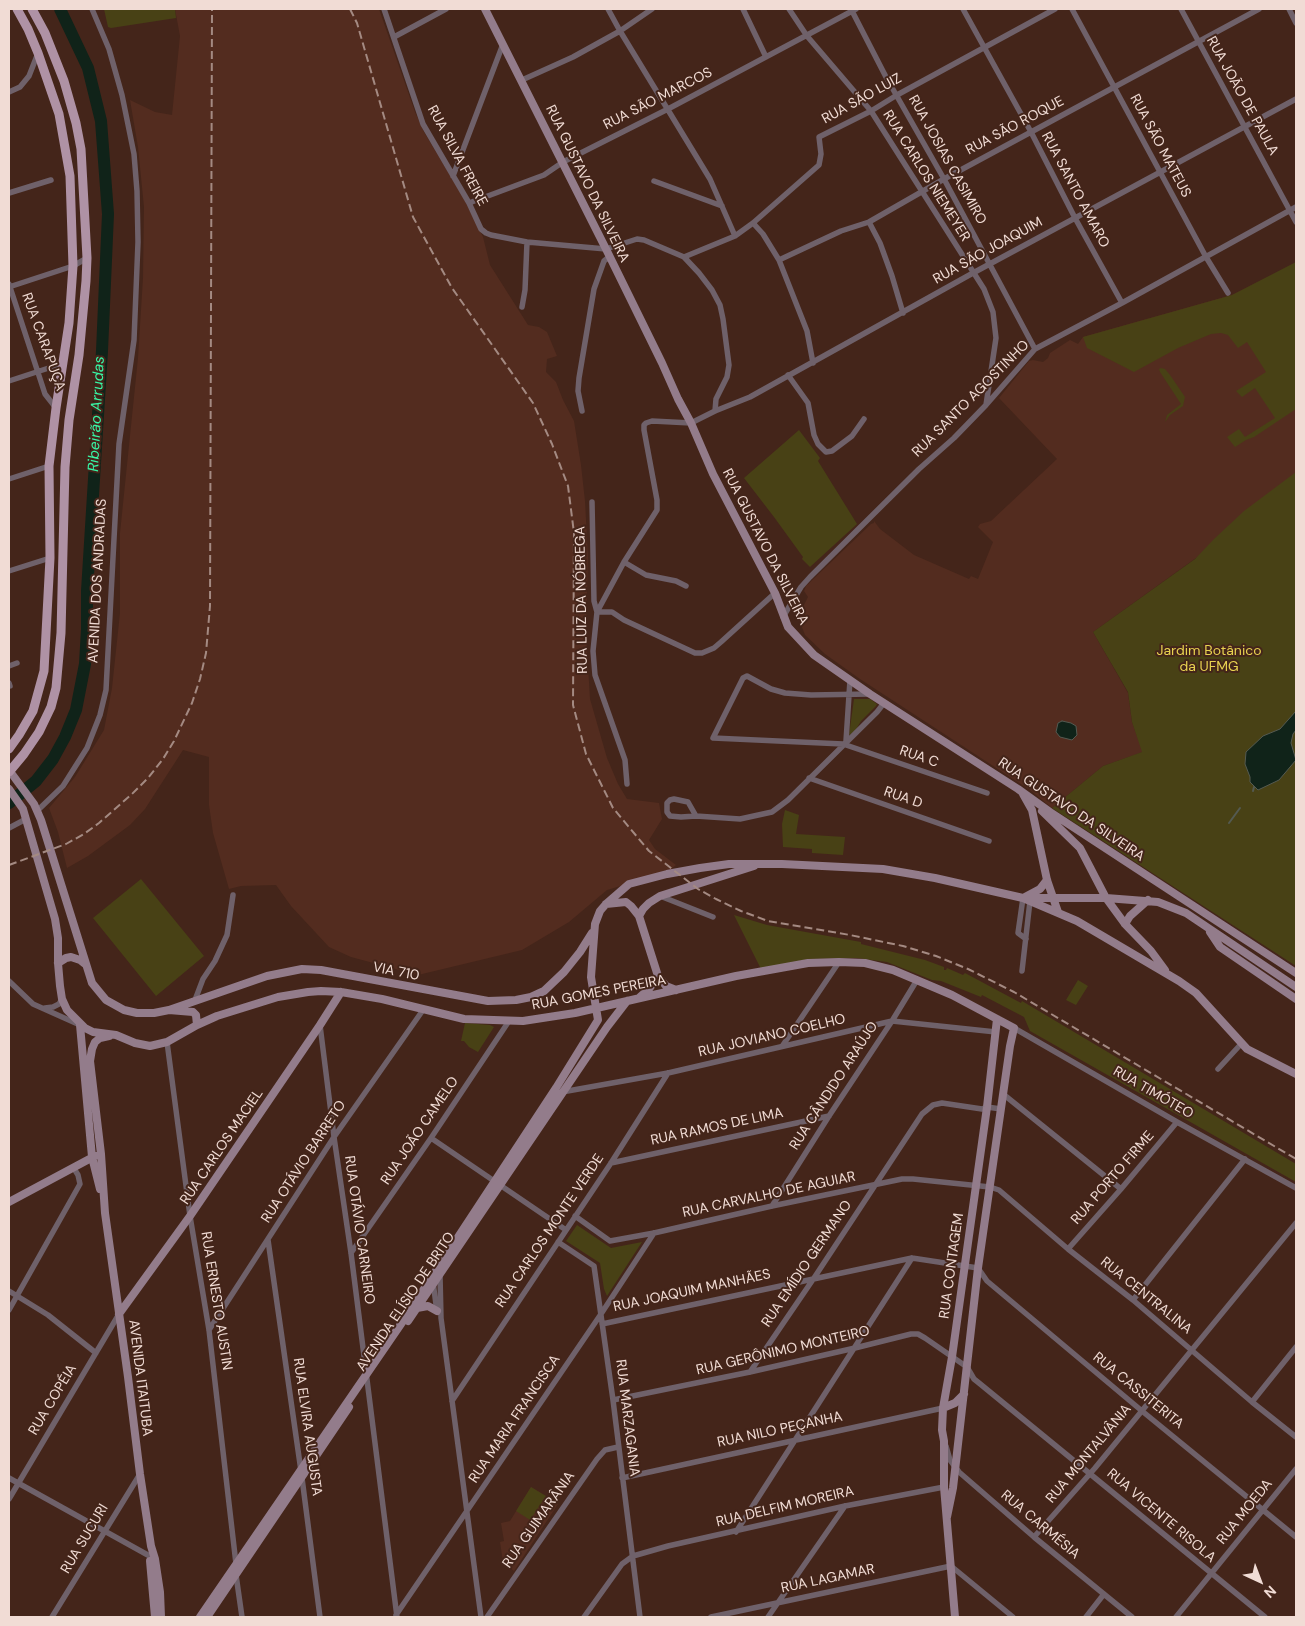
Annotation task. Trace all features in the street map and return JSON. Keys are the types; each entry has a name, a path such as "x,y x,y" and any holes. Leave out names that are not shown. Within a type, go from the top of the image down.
{"main road":[{"path":"9,748 33,711 44,671 50,558 48,466 69,323 73,266 70,176 59,114 38,53 28,29 16,9"},
{"path":"32,9 45,33 64,81 76,123 81,149 87,258 79,355 69,420 66,457 61,633 56,688 51,707 40,732 10,773 35,807 92,983 106,1000 124,1010 137,1013 154,1013 169,1010 193,1012 196,1015 197,1025"},
{"name":"RUA GUSTAVO DA SILVEIRA","path":"485,9 662,363 713,474 774,593 788,627 814,655 870,694 1296,973"},
{"path":"9,789 23,809 55,920 62,999 67,1010 80,1025"},
{"path":"1022,792 1036,822 1047,880 1058,912"},
{"path":"1022,792 1080,848 1106,898 1125,924 1152,950 1168,974"},
{"path":"639,916 649,903 660,896 760,863"},
{"path":"596,1008 591,977 593,932 597,917 606,904 629,884 667,874 729,864 760,863 883,869 935,878 1027,899 1077,921 1168,974 1196,993 1241,1044 1254,1054 1296,1074"},
{"path":"1027,899 1040,889 1047,880"},
{"path":"1027,899 1052,897 1106,898 1148,900 1166,904 1186,913 1296,987"},
{"path":"1125,924 1130,916 1148,900"},
{"path":"606,904 626,902 632,906 639,916 658,976 666,986 676,990"},
{"path":"1208,928 1220,947 1296,999"},
{"name":"VIA 710","path":"169,1010 267,976 302,969 322,970 488,1001 516,1000 531,997 544,991 564,972 593,932"},
{"path":"58,963 71,957 85,964"},
{"name":"RUA GOMES PEREIRA","path":"80,1025 93,1032 116,1035 135,1043 150,1046 167,1042 217,1016 278,997 321,990 382,999 464,1019 508,1021 541,1018 596,1008 736,976 798,965 839,962 865,963 893,970 965,1001 997,1019"},
{"path":"638,998 649,989 658,976"},
{"name":"RUA CARLOS MACIEL","path":"120,1314 190,1216 320,1026 341,992"},
{"name":"AVENIDA ELÍSIO DE BRITO","path":"207,1617 560,1090 626,1000"},
{"name":"AVENIDA ELÍSIO DE BRITO","path":"560,1090 598,1020 596,1008"},
{"name":"RUA TIMÓTEO","path":"997,1019 1014,1028"},
{"name":"RUA CONTAGEM","path":"955,1617 944,1488 943,1408 949,1378 987,1108 997,1019"},
{"name":"AVENIDA ITAITUBA","path":"80,1025 92,1157 105,1213"},
{"name":"RUA CONTAGEM","path":"947,1517 955,1467 978,1268 1014,1028"},
{"name":"AVENIDA ITAITUBA","path":"116,1035 100,1038 95,1042 90,1061 101,1154 105,1213 151,1546 155,1617"},
{"path":"9,1202 92,1157 101,1154"},
{"name":"AVENIDA ELÍSIO DE BRITO","path":"366,1378 417,1308 432,1280 440,1274 497,1184"},
{"path":"417,1308 428,1306 439,1314"},
{"path":"949,1378 957,1383 965,1382"},
{"path":"943,1408 955,1403 964,1393"},
{"name":"AVENIDA ELÍSIO DE BRITO","path":"200,1617 301,1474"},
{"name":"AVENIDA ITAITUBA","path":"152,1558 162,1617"}],"street":[{"name":"AVENIDA DOS ANDRADAS","path":"35,807 63,786 77,766 95,730 105,697 119,444 134,340 138,242 134,154 122,95 109,49 92,9"},
{"name":"RUA SILVA FREIRE","path":"384,9 423,124 469,203 481,229 491,235 527,242"},
{"path":"394,37 446,9"},
{"path":"608,9 710,179 735,236"},
{"path":"522,80 572,57 620,31 652,9"},
{"path":"743,9 766,57"},
{"name":"RUA CARLOS NIEMEYER","path":"789,9 806,36 871,111 984,289 993,312 996,338 986,405"},
{"name":"RUA SÃO MARCOS","path":"469,203 544,175 563,162 668,109 853,9"},
{"name":"RUA JOSIAS CASIMIRO","path":"853,9 897,95 1035,350"},
{"name":"RUA SANTO AMARO","path":"963,9 1122,303"},
{"name":"RUA SÃO LUIZ","path":"684,257 735,236 754,224 818,165 821,154 820,137 871,111 1055,9"},
{"name":"RUA SÃO MATEUS","path":"1072,9 1206,257 1228,293"},
{"name":"RUA JOÃO DE PAULA","path":"1181,9 1296,222"},
{"name":"RUA SÃO ROQUE","path":"780,260 841,231 869,222 922,191 1259,9"},
{"path":"1289,9 1296,23"},
{"path":"453,176 503,44"},
{"path":"9,92 20,86 29,76 38,53"},
{"name":"RUA SÃO JOAQUIM","path":"691,424 714,411 750,397 973,273 1296,99"},
{"path":"9,193 50,180"},
{"path":"654,181 722,206"},
{"name":"RUA SANTO AGOSTINHO","path":"783,617 810,577 919,468 954,438 1035,350 1296,207"},
{"path":"869,222 883,251 903,313"},
{"path":"754,224 780,260 807,331 813,363"},
{"path":"522,307 525,290 527,242 608,253 637,239 651,242 684,257 712,290 720,305 724,319 728,377 716,399 714,411"},
{"path":"582,411 578,391 579,378 594,289 608,253"},
{"path":"9,286 73,266 87,258"},
{"name":"RUA CARAPUÇA","path":"9,286 45,394 56,408"},
{"path":"9,381 64,362"},
{"path":"788,375 808,403 814,435 818,444 826,452 832,451 852,436 864,419"},
{"path":"691,424 652,421 644,425 658,504 657,510 624,562 597,612 612,612 624,620 695,653 702,653 714,648 774,593"},
{"path":"9,479 48,466"},
{"name":"RUA LUIZ DA NÓBREGA","path":"592,502 594,601 597,612 593,651 595,675 625,760 627,784"},
{"path":"9,571 50,558"},
{"path":"624,562 646,575 676,581 686,586"},
{"path":"9,666 17,663"},
{"name":"RUA C","path":"849,695 785,693 771,689 747,676 743,678 713,738 845,743 987,792"},
{"path":"845,743 850,680"},
{"path":"849,695 870,694"},
{"path":"696,816 688,802 674,799 668,803 667,812 670,816 740,819 772,812 788,800 884,703"},
{"name":"RUA D","path":"809,778 989,841"},
{"path":"9,828 26,819"},
{"path":"195,1000 203,979 215,961 227,935 233,895"},
{"path":"660,896 713,917"},
{"path":"1022,971 1026,939 1018,933 1027,899"},
{"path":"783,1045 839,962"},
{"name":"RUA CÂNDIDO ARAÚJO","path":"772,1206 917,980"},
{"path":"9,981 33,1004 80,1025"},
{"path":"201,986 205,994 213,994"},
{"path":"43,1009 53,1007 62,999"},
{"name":"RUA OTÁVIO BARRETO","path":"209,1330 334,1137 423,1010"},
{"name":"RUA JOÃO CAMELO","path":"351,1253 431,1138 508,1021"},
{"name":"RUA JOVIANO COELHO","path":"560,1090 668,1073 892,1021 996,1032"},
{"name":"RUA OTÁVIO CARNEIRO","path":"320,1026 351,1253 396,1616"},
{"name":"RUA TIMÓTEO","path":"1014,1028 1296,1188"},
{"name":"RUA ERNESTO AUSTIN","path":"167,1042 190,1216 209,1330 236,1564"},
{"path":"1218,1069 1241,1044"},
{"name":"RUA CARLOS MONTE VERDE","path":"452,1401 611,1163 668,1073"},
{"path":"1003,1094 1121,1190"},
{"name":"RUA EMÍDIO GERMANO","path":"750,1372 922,1114 933,1106 942,1103 982,1109 1001,1109"},
{"name":"RUA RAMOS DE LIMA","path":"611,1163 829,1116"},
{"name":"RUA PORTO FIRME","path":"1068,1250 1177,1122"},
{"path":"431,1138 566,1230"},
{"path":"1133,1300 1245,1159"},
{"path":"9,1310 80,1184 78,1175 73,1168"},
{"name":"RUA CARVALHO DE AGUIAR","path":"575,1216 610,1241 902,1179 975,1186"},
{"name":"RUA CENTRALINA","path":"975,1186 999,1190 1068,1250 1133,1300 1252,1402 1296,1437"},
{"name":"RUA MONTALVÂNIA","path":"1034,1538 1090,1474 1296,1223"},
{"name":"RUA MARIA FRANCISCA","path":"396,1616 654,1233"},
{"name":"RUA ELVIRA AUGUSTA","path":"268,1240 320,1617"},
{"name":"RUA MARZAGANIA","path":"558,1242 594,1266 640,1617"},
{"path":"736,1532 912,1258"},
{"name":"RUA JOAQUIM MANHÃES","path":"602,1324 912,1258 965,1266"},
{"path":"965,1266 978,1268"},
{"name":"RUA CASSITERITA","path":"978,1268 986,1281 1296,1537"},
{"path":"439,1314 440,1274"},
{"path":"432,1280 452,1401 481,1617"},
{"path":"9,1292 48,1315 96,1353"},
{"name":"RUA COPÉIA","path":"9,1499 120,1314"},
{"name":"RUA GERÔNIMO MONTEIRO","path":"613,1400 750,1372 910,1334 918,1334 952,1357"},
{"path":"1252,1402 1296,1347"},
{"name":"RUA VICENTE RISOLA","path":"952,1357 967,1367 974,1379 1264,1617"},
{"name":"RUA NILO PEÇANHA","path":"622,1478 943,1408"},
{"name":"RUA CARMÉSIA","path":"944,1441 950,1460 959,1472 1034,1538 1132,1617"},
{"name":"RUA GUIMARÂNIA","path":"487,1617 597,1459 605,1450 618,1447"},
{"name":"RUA MOEDA","path":"1176,1617 1296,1469"},
{"name":"RUA SUCURI","path":"52,1617 140,1474"},
{"path":"9,1478 152,1558"},
{"name":"RUA DELFIM MOREIRA","path":"633,1556 668,1546 845,1506 944,1488"},
{"path":"768,1617 845,1506"},
{"path":"584,1617 622,1564 633,1556"},
{"path":"951,1566 1012,1617"},
{"name":"RUA LAGAMAR","path":"710,1617 951,1566"},
{"path":"236,1576 242,1617"},
{"path":"1086,1617 1104,1594"}],"shaded area":[{"path":"175,9 379,9 415,112 424,132 462,195 483,237 490,265 528,325 539,327 547,332 557,356 547,359 546,372 556,382 574,421 585,501 588,558 586,632 590,699 607,758 618,784 627,799 659,803 662,819 649,840 655,849 676,865 668,872 607,890 569,922 522,950 418,975 351,957 329,947 291,906 276,885 241,886 229,889 213,833 209,805 209,757 183,750 145,809 130,825 88,856 67,868 58,832 49,808 75,777 104,730 112,688 120,613 120,533 138,358 143,278 144,207 138,147 130,100 155,112 172,115 180,36"},
{"path":"1274,274 1296,300 1296,491 1214,545 1093,632 1128,693 1132,722 1143,752 1103,766 1052,808 1030,790 860,679 825,654 805,635 800,622 800,613 808,597 804,591 806,586 874,521 880,529 914,555 969,579 971,576 978,579 993,542 978,527 980,524 991,521 1057,459 999,398 1029,361 1043,362 1050,353 1070,340 1078,344 1083,337 1232,295"},
{"path":"1296,711 1296,730 1291,743 1296,760 1279,780 1258,790 1250,782 1245,764 1246,752 1263,736 1280,729"},
{"path":"1062,721 1076,726 1077,735 1072,740 1060,737 1056,732 1058,723"},
{"path":"531,1487 558,1504 514,1571 503,1562 500,1542 504,1541 501,1523 510,1521"}],"green space":[{"path":"104,9 175,9 176,18 111,28 108,27"},
{"path":"1296,262 1296,409 1254,437 1235,447 1227,437 1239,429 1245,437 1275,418 1255,388 1242,397 1236,391 1266,372 1247,342 1238,348 1228,335 1221,333 1211,334 1178,348 1134,372 1087,348 1083,337 1232,295"},
{"path":"1159,369 1165,369 1170,375 1185,397 1183,406 1170,415 1165,422 1167,415 1181,404 1160,372"},
{"path":"799,430 820,458 818,461 857,524 810,567 802,559 803,557 744,478"},
{"name":"Jardim Botânico da UFMG","path":"1296,472 1296,966 1052,808 1103,766 1142,752 1132,722 1128,692 1093,632 1195,559 1244,511"},
{"path":"854,699 870,699 877,704 861,721 855,731 849,735"},
{"path":"785,810 799,815 796,834 845,837 843,855 812,853 812,849 783,847 782,824"},
{"path":"141,879 204,956 156,996 93,918"},
{"path":"734,915 767,925 861,942 861,944 925,960 944,967 944,970 947,968 963,975 965,973 1021,1003 1022,1001 1296,1164 1296,1182 1030,1031 1024,1017 982,995 981,997 941,981 932,980 887,962 857,958 809,959 761,969"},
{"path":"1078,980 1088,986 1076,1005 1066,1000"},
{"path":"465,1023 494,1027 478,1052 469,1047 464,1041 461,1041"},
{"path":"577,1225 611,1248 642,1242 607,1296 600,1263 566,1241"},
{"path":"531,1487 546,1496 530,1520 516,1511"}],"waterway":[{"name":"Ribeirão Arrudas","path":"9,803 36,781 53,759 65,737 76,710 85,664 87,591 102,351 108,214 101,121 88,68 60,9"},
{"path":"1253,791 1254,787"},
{"path":"1229,823 1240,808"}],"railway":[{"path":"9,865 66,844 84,834 132,794 148,778 174,741 192,703 200,679 206,653 210,606 212,9"},
{"path":"350,9 357,23 413,217 452,288 533,403 552,444 568,486 574,533 573,705 586,754 613,808 649,851 698,889 716,899 768,921 903,946 936,956 968,969 1014,992 1296,1159"}]}
